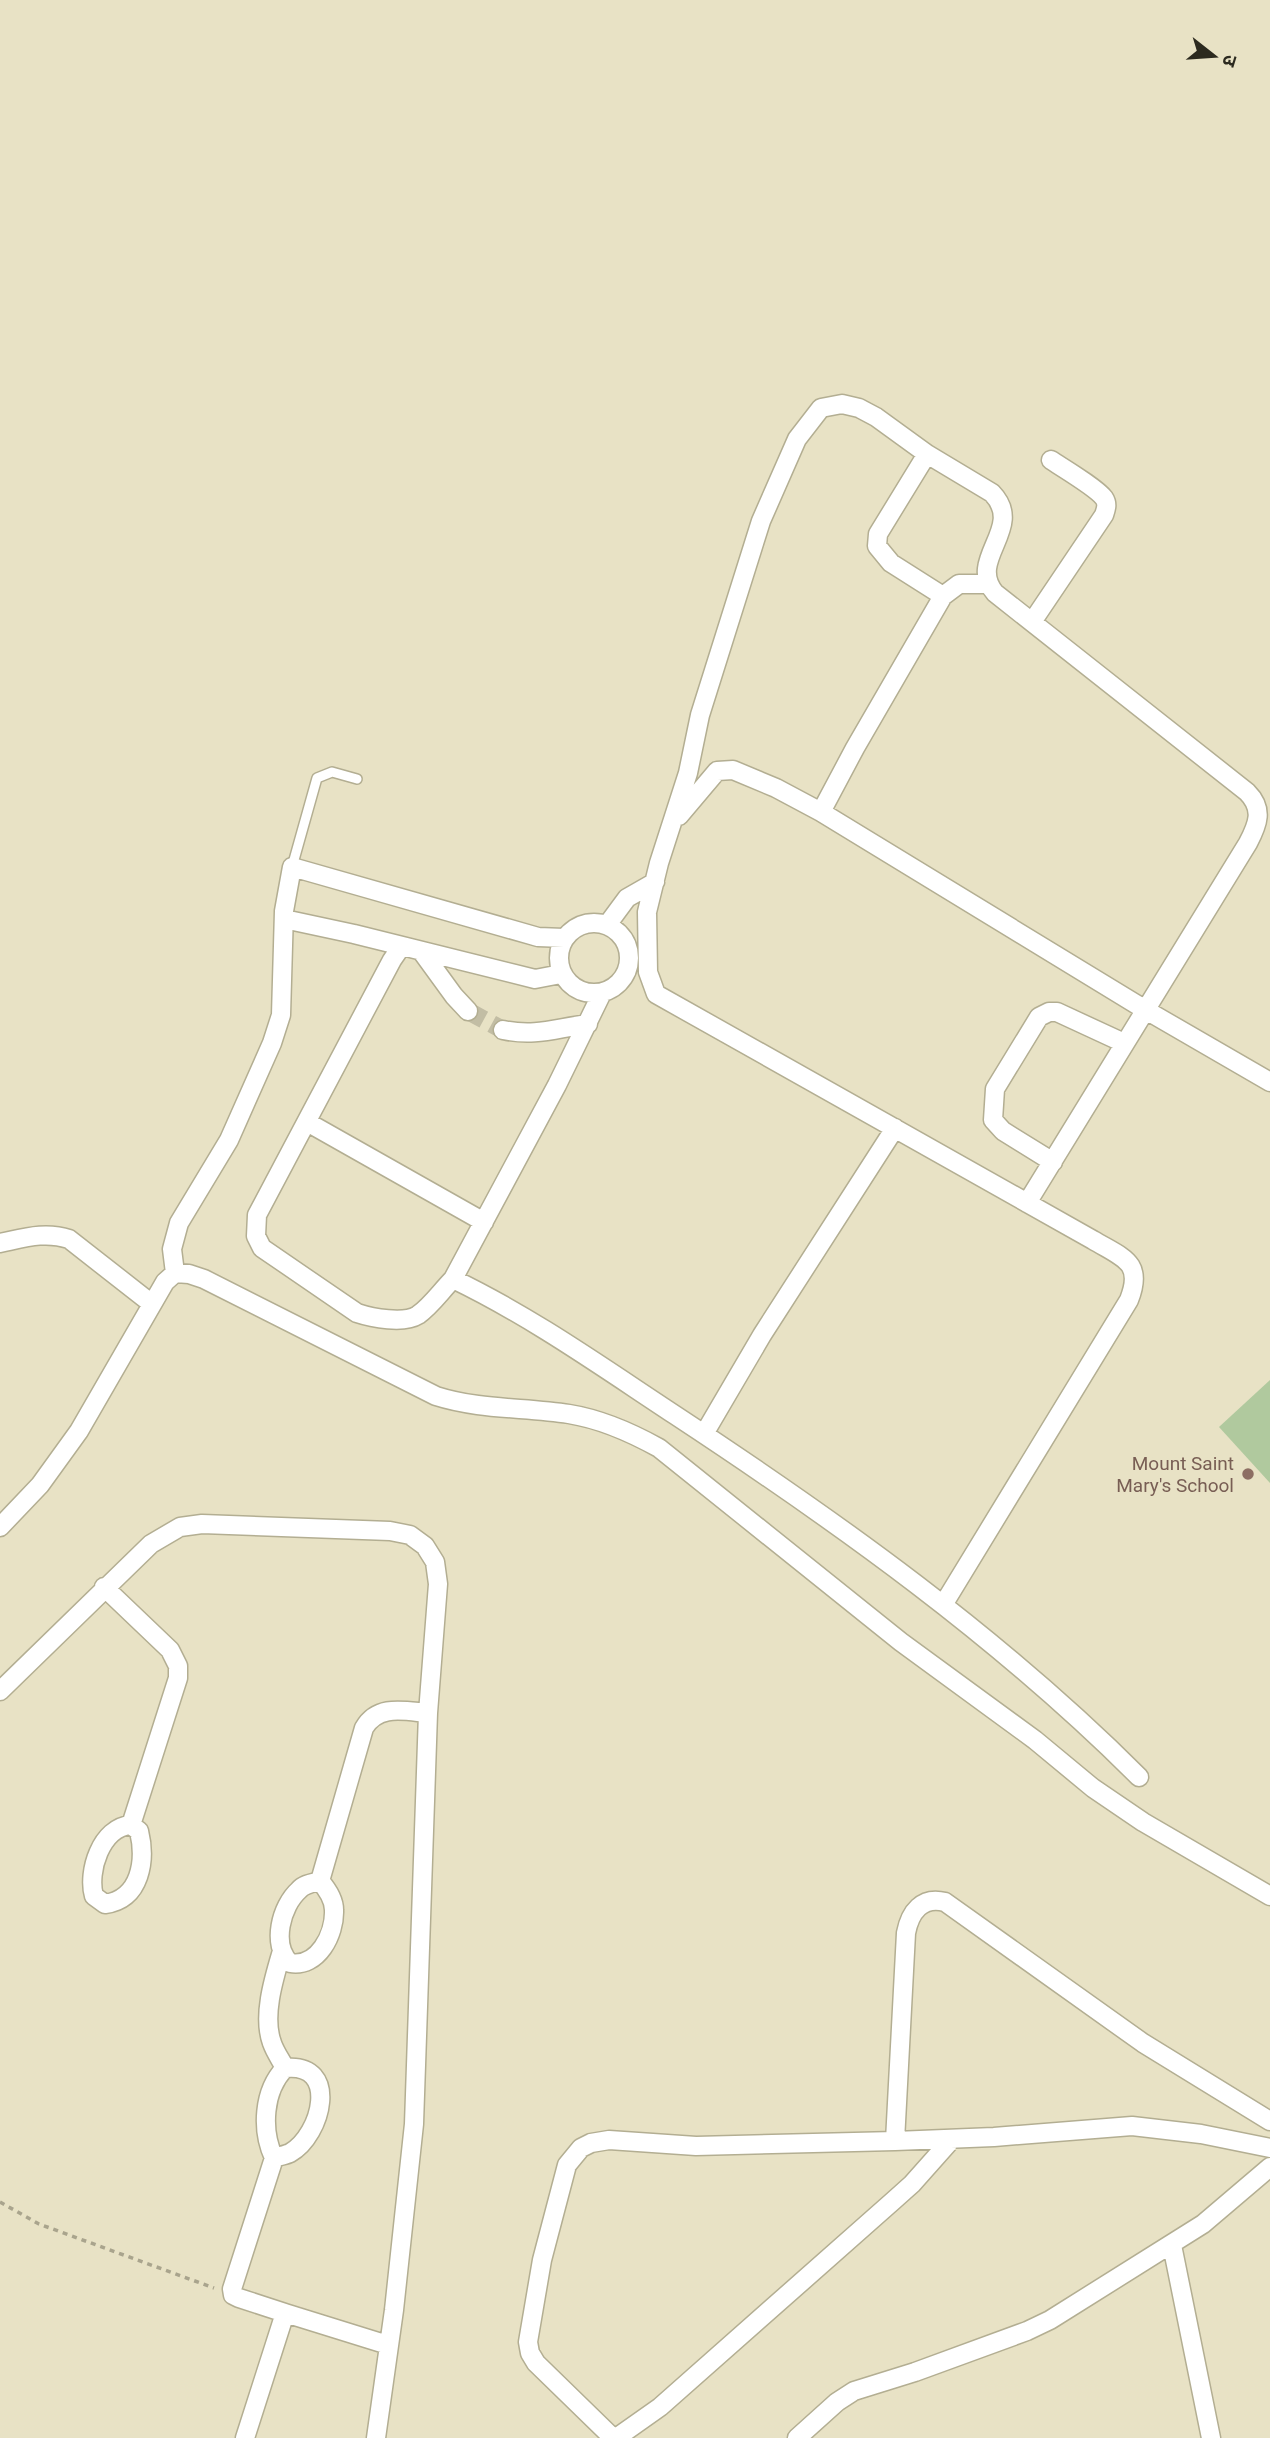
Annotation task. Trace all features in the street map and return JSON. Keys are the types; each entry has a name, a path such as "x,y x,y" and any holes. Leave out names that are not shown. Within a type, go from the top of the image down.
{"street":[{"path":"943,1605 1122,1312 1135,1285 1132,1267 1118,1255 656,994 651,985 647,947 647,912 655,882 688,773 700,715 761,521 797,439 821,408 842,404 859,408 1001,502 1003,523 987,565 987,584 1256,801 1258,822 1248,843 1027,1203"},
{"path":"927,454 878,534 877,546 891,563 943,596"},
{"path":"1032,622 1104,515 1106,508 1106,502 1099,493 1051,460"},
{"path":"821,812 943,596 959,584 987,584"},
{"path":"672,825 717,771 733,770 776,788 821,812 1144,1009 1270,1082"},
{"path":"175,1273 172,1249 179,1223 229,1140 272,1043 281,1015 285,897 292,867 538,937 564,938"},
{"path":"607,925 627,898 655,882"},
{"path":"284,919 535,979 561,974"},
{"path":"624,938 631,960 625,976 613,989 602,993 588,992 576,987 561,974 558,955 564,938 581,924 591,922 607,925 624,938 647,947"},
{"path":"401,947 257,1215 256,1236 262,1248 358,1313 373,1319 416,1316 453,1279 557,1086 602,993"},
{"path":"422,952 468,1011"},
{"path":"625,976 651,985"},
{"path":"1053,1162 1003,1131 993,1120 995,1089 1039,1017 1049,1012 1057,1012 1124,1043"},
{"path":"503,1030 538,1034 560,1027 587,1024"},
{"path":"307,1122 484,1222"},
{"path":"704,1434 762,1335 895,1128"},
{"path":"0,1243 55,1234 69,1239 152,1304"},
{"path":"0,1527 40,1485 74,1439 165,1282 175,1273 189,1274 204,1279 436,1396 468,1405 571,1414 615,1428 660,1448 901,1642 1035,1740 1104,1795 1143,1822 1270,1896"},
{"path":"453,1279 493,1298 567,1342 880,1558 943,1605 1059,1701 1139,1777"},
{"path":"0,1691 150,1544 180,1527 202,1524 390,1531 410,1535 425,1545 435,1562 438,1584 428,1713 414,2124 376,2438"},
{"path":"104,1587 170,1650 178,1666 178,1678 131,1825"},
{"path":"282,1951 290,1963 304,1963 316,1956 327,1941 334,1912 333,1902 320,1881 364,1728 370,1718 386,1711 428,1713"},
{"path":"285,2068 272,2044 269,2019 276,1970 282,1951 280,1930 291,1900 305,1886 320,1881"},
{"path":"895,2141 906,1933 915,1909 936,1899 945,1902 1143,2043 1270,2121"},
{"path":"274,2158 289,2153 300,2145 316,2121 321,2101 320,2089 312,2075 295,2067 285,2068 272,2087 266,2117 268,2143 274,2158 233,2283 233,2295 388,2345"},
{"path":"952,2139 912,2184 660,2407 615,2438 536,2363 530,2353 528,2342 542,2260 564,2175 574,2154 591,2143 609,2140 696,2146 895,2141 1146,2126 1270,2148"},
{"path":"797,2438 837,2402 854,2391 1027,2331 1075,2305 1212,2217 1270,2167"},
{"path":"1172,2245 1211,2438"},
{"path":"245,2438 285,2313"}],"lane":[{"path":"292,867 317,778 332,772 357,779"}],"path":[{"path":"0,2202 39,2224 233,2295"}],"green space":[{"path":"1270,1380 1270,1483 1219,1427"}],"tunnel":[{"path":"468,1011 503,1030"}],"place":[{"name":"Mount Saint Mary's School","path":"1248,1474"}]}
